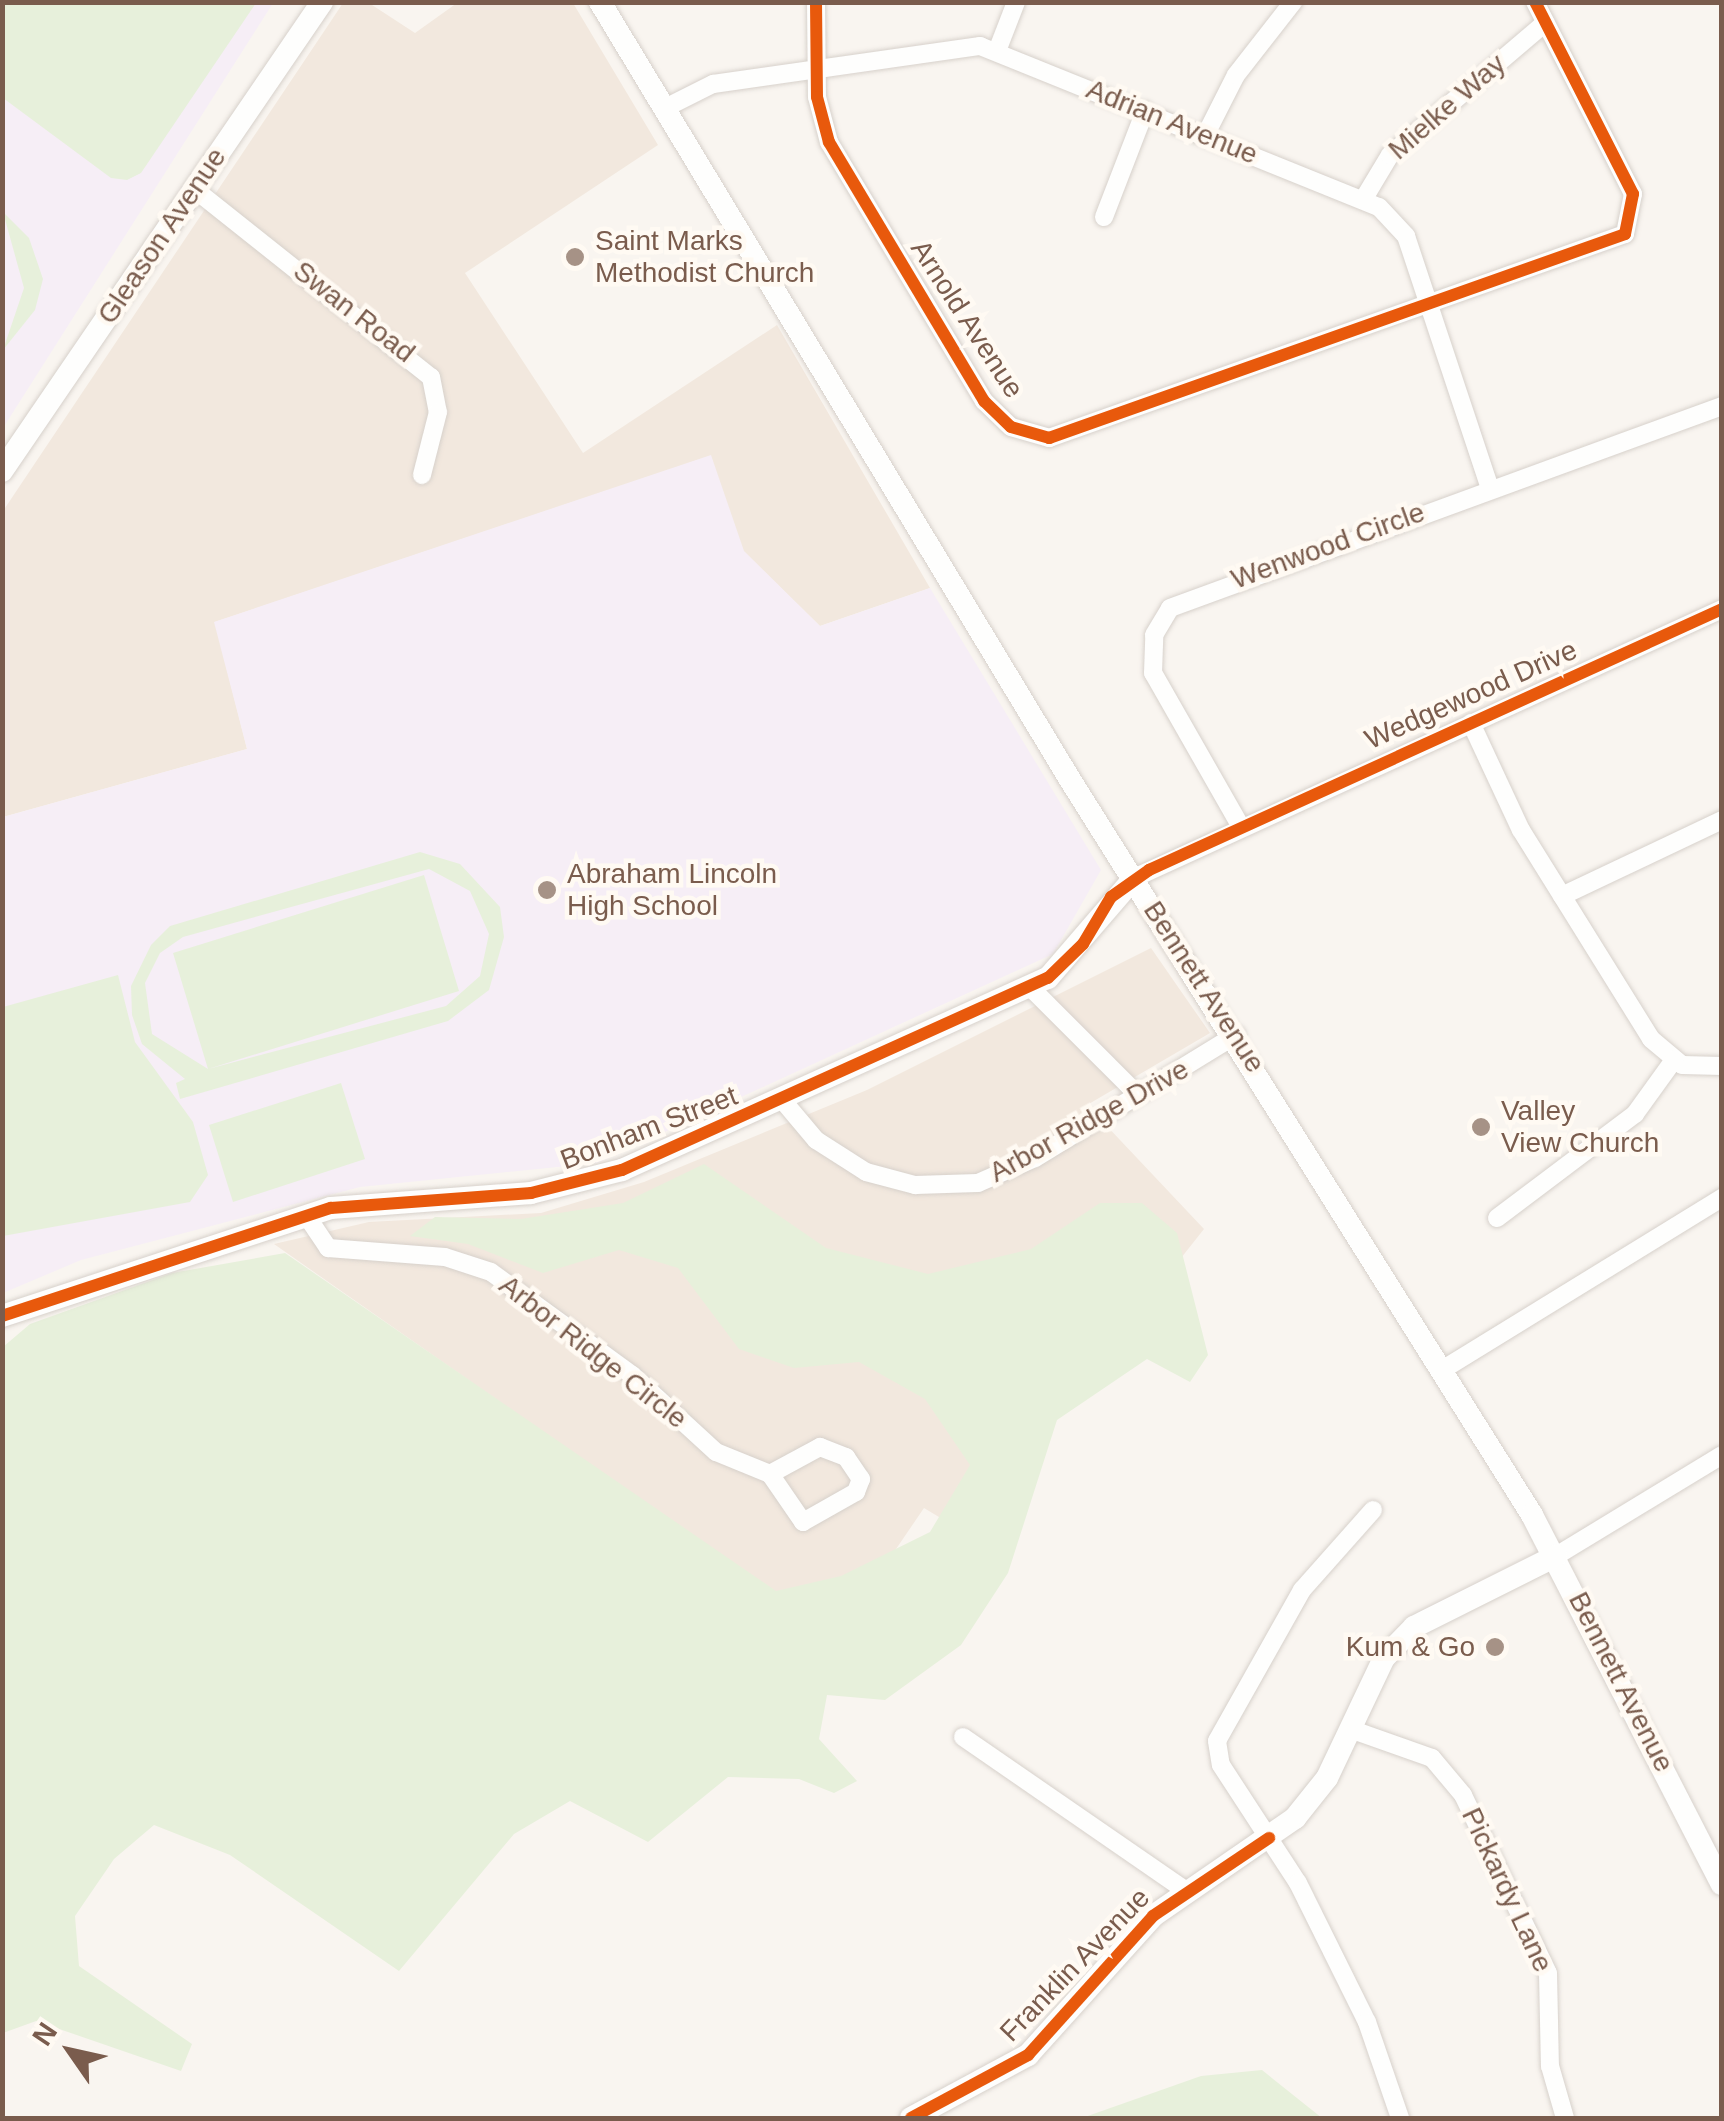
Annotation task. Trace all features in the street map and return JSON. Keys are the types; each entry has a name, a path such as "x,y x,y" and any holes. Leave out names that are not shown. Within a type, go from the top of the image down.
{"street":[{"name":"Gleason Avenue","path":"2,471 322,2"},
{"name":"Bennett Avenue","path":"600,2 1134,878 1236,1035 1556,1556 1722,1884"},
{"name":"Arnold Avenue","path":"816,2 816,67 829,142 984,400 1026,434 1086,431 1606,246 1632,222 1633,194 1534,2"},
{"path":"997,50 1016,2"},
{"path":"1205,136 1236,75 1293,2"},
{"name":"Mielke Way","path":"1362,200 1390,155 1545,23"},
{"name":"Adrian Avenue","path":"664,108 713,84 957,46 997,50 1362,200 1402,228 1490,488"},
{"path":"1104,217 1145,111"},
{"name":"Swan Road","path":"194,188 431,377 438,412 422,475"},
{"name":"Wenwood Circle","path":"1241,827 1153,673 1160,621 1196,592 1722,406"},
{"name":"Wedgewood Drive","path":"1134,878 1722,609"},
{"path":"1471,722 1562,896 1651,1039 1674,1060 1722,1066"},
{"path":"1562,896 1722,820"},
{"name":"Bonham Street","path":"2,1316 306,1214 558,1189 784,1102 1029,986 1067,962 1134,878"},
{"path":"1029,986 1138,1095"},
{"name":"Arbor Ridge Drive","path":"784,1102 816,1140 866,1172 952,1186 1000,1177 1236,1035"},
{"path":"1496,1218 1635,1114 1674,1060"},
{"path":"1442,1370 1722,1198"},
{"name":"Arbor Ridge Circle","path":"306,1214 328,1248 445,1258 491,1272 632,1375 716,1452 770,1474"},
{"path":"826,1448 861,1479 856,1492 803,1522 770,1474 826,1448"},
{"name":"Franklin Avenue","path":"912,2118 1028,2055 1186,1891 1270,1838 1320,1790 1384,1658 1414,1627 1556,1556 1722,1455"},
{"path":"1372,1510 1302,1590 1222,1718 1221,1766 1270,1838 1374,2038 1400,2118"},
{"name":"Pickardy Lane","path":"1350,1729 1432,1758 1463,1795 1548,1972 1550,2066 1565,2118"},
{"path":"964,1736 1186,1891"}],"shaded area":[{"path":"3,3 273,3 3,428"},
{"path":"343,3 369,3 415,33 457,3 573,3 658,145 465,273 583,453 777,325 930,588 820,626 743,551 710,456 215,622 247,749 3,817 3,511"},
{"name":"Abraham Lincoln High School","path":"711,455 744,551 820,626 930,588 1101,870 1053,954 597,1163 360,1187 81,1260 3,1293 3,817 247,749 214,622"},
{"path":"1151,948 1210,1033 1087,1105 1204,1229 964,1532 924,1508 836,1637 274,1244 369,1222 541,1213 644,1182 867,1090"}],"green space":[{"path":"3,2 256,3 141,173 127,180 111,178 3,98"},
{"path":"3,212 29,238 43,279 35,310 3,350 24,288"},
{"path":"420,852 460,864 500,907 504,937 489,990 448,1021 180,1099 176,1083 185,1079 142,1044 132,1015 131,986 151,945 170,926","holes":["429,869 470,891 489,934 480,976 446,1006 208,1069 152,1034 145,983 160,953 183,937"]},
{"path":"424,875 459,991 208,1069 173,953"},
{"path":"118,975 135,1042 193,1122 208,1175 190,1202 3,1236 3,1007"},
{"path":"341,1083 365,1159 233,1202 209,1125"},
{"path":"704,1164 826,1248 928,1274 1031,1249 1100,1203 1142,1203 1177,1233 1208,1355 1190,1382 1147,1359 1057,1420 1008,1573 961,1645 885,1700 827,1695 819,1739 857,1781 834,1793 799,1779 728,1777 648,1842 570,1801 514,1834 399,1971 230,1855 154,1825 114,1859 75,1916 79,1966 192,2044 181,2071 36,2021 3,2033 3,1347 30,1324 172,1273 285,1253 776,1591 841,1576 930,1532 970,1465 925,1399 859,1362 794,1368 739,1349 678,1268 619,1250 543,1273 468,1244 410,1236 435,1217 521,1219 623,1203"},
{"path":"1262,2070 1322,2118 1082,2118 1201,2076"}],"cycle path":[{"path":"816,2 817,97 829,142 984,401 1011,427 1049,438 1625,234 1633,194 1535,2"},
{"path":"2,1316 331,1208 531,1193 622,1170 1048,978 1083,944 1111,897 1149,870 1722,609"},
{"path":"911,2118 1028,2055 1153,1916 1269,1838"}],"place":[{"name":"Saint Marks Methodist Church","path":"575,257"},
{"name":"Abraham Lincoln High School","path":"547,890"},
{"name":"Valley View Church","path":"1481,1127"},
{"name":"Kum & Go","path":"1495,1647"}]}
